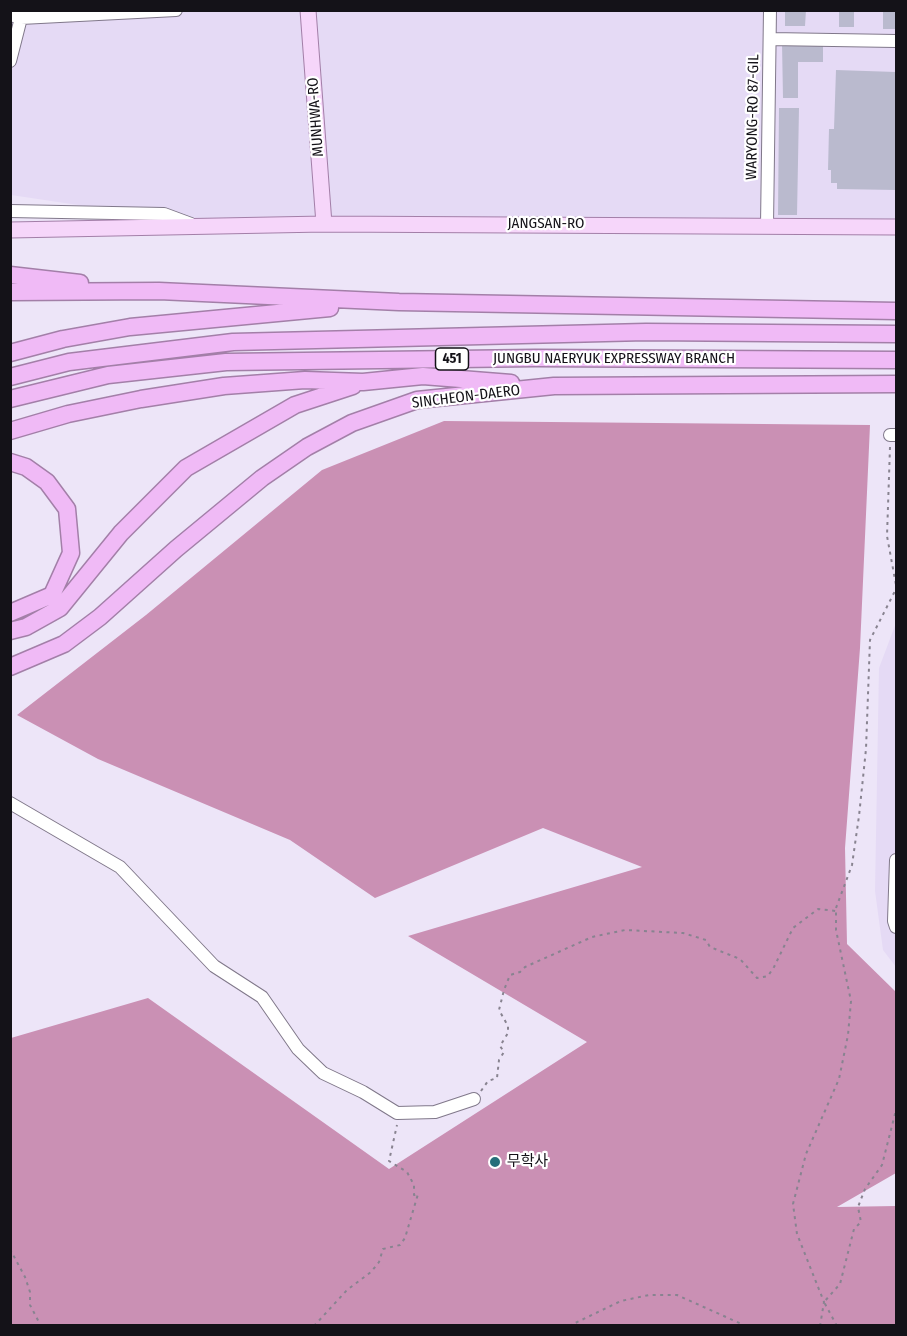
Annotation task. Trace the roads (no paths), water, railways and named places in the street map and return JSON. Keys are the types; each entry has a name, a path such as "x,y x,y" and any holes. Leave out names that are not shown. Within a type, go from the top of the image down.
{"highway":[{"path":"10,275 159,291"},
{"path":"10,292 159,291 399,302 897,312"},
{"path":"10,353 63,339 130,327 399,302"},
{"name":"JUNGBU NAERYUK EXPRESSWAY BRANCH","path":"10,377 69,362 233,342 646,332 897,334"},
{"name":"JUNGBU NAERYUK EXPRESSWAY BRANCH","path":"10,399 108,375 226,362 535,358 897,360"},
{"path":"10,430 68,414 141,399 224,386 305,380 363,382 423,376 554,386"},
{"path":"10,631 26,627 60,609 121,533 186,468 239,435 296,405 363,382"},
{"name":"SINCHEON-DAERO","path":"10,667 64,644 262,478 307,447 352,423 417,400 554,386 897,384"},
{"path":"10,462 26,467 46,482 67,509 71,553 52,595 10,613"}],"main road":[{"name":"MUNHWA-RO","path":"308,10 324,224"},
{"name":"JANGSAN-RO","path":"10,230 324,224 897,227"}],"street":[{"path":"10,61 18,14 176,10"},
{"name":"WARYONG-RO 87-GIL","path":"767,225 770,10"},
{"path":"770,39 897,41"},
{"name":"JANGSAN-RO","path":"10,211 164,214 195,226"},
{"path":"10,803 120,867 214,966 262,997 298,1049 323,1073 363,1092 397,1113 435,1112 474,1099"},
{"path":"897,860 894,921 897,927"}],"place":[{"name":"무학사","path":"495,1162"}]}
